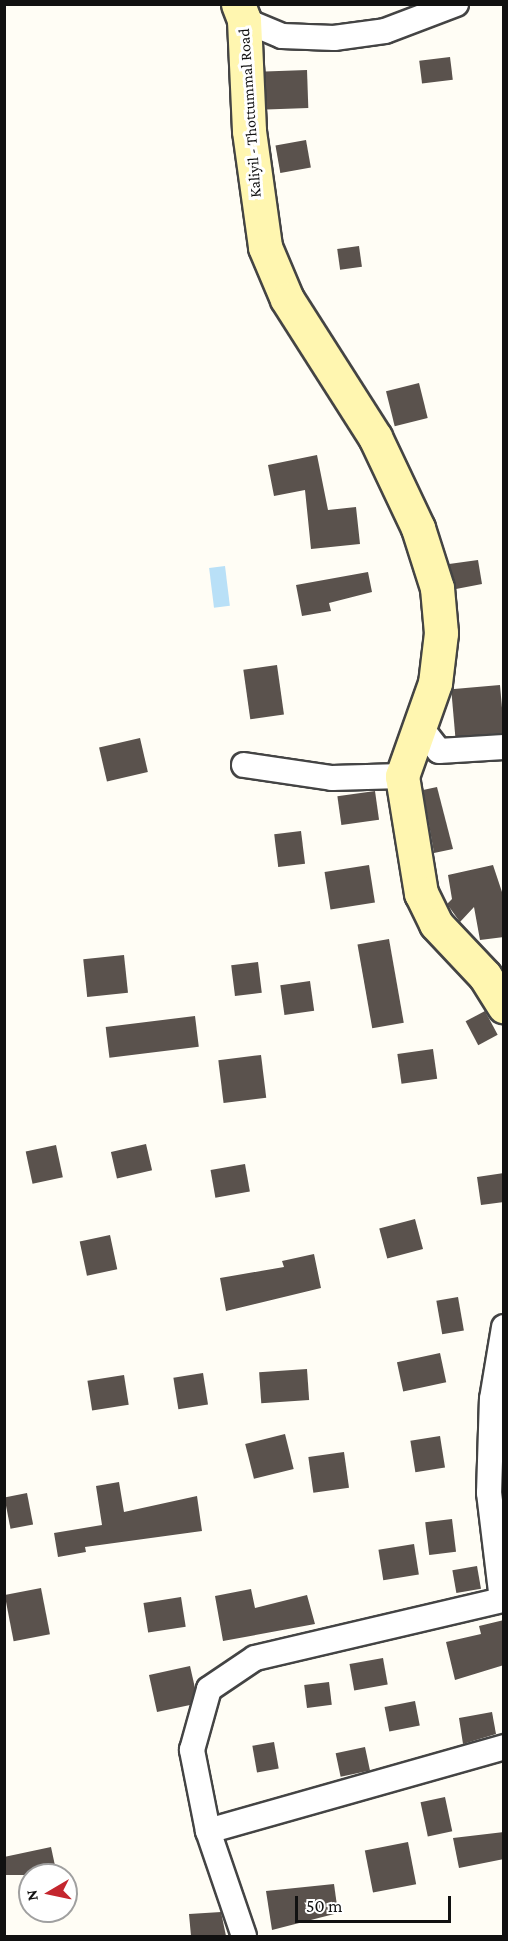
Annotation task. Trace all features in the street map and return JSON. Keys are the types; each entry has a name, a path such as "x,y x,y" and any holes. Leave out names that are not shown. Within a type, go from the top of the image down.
{"main road":[{"name":"Kaliyil - Thottummal Road","path":"241,12 249,131 265,247 287,299 375,437 418,528 437,588 441,633 435,683 402,776 421,893 436,924 485,976 504,1006"}],"street":[{"path":"241,12 282,36 333,38 385,31 456,4"},
{"path":"420,728 438,751 504,747"},
{"path":"244,765 332,778 402,776"},
{"path":"244,1936 208,1831 192,1750 209,1689 255,1658 502,1600 489,1493 492,1399 504,1327"},
{"path":"208,1831 504,1747"}],"water":[{"path":"225,566 230,606 214,608 209,568"}],"building":[{"path":"450,57 453,80 422,84 419,61"},
{"path":"307,70 308,108 266,109 265,71"},
{"path":"306,140 311,168 280,173 275,145"},
{"path":"359,246 362,267 340,270 337,249"},
{"path":"419,383 428,418 395,426 386,391"},
{"path":"317,455 328,510 356,507 360,544 311,549 305,490 274,496 268,465"},
{"path":"478,560 482,584 456,589 449,564"},
{"path":"368,572 372,592 329,603 331,611 302,616 296,585"},
{"path":"277,665 284,715 250,719 243,670"},
{"path":"500,685 504,733 455,737 451,689"},
{"path":"140,738 148,772 107,782 99,747"},
{"path":"437,787 453,849 434,853 423,790"},
{"path":"375,791 379,820 341,825 337,796"},
{"path":"301,831 305,864 278,867 274,834"},
{"path":"369,865 375,903 330,910 325,872"},
{"path":"493,865 504,898 504,937 480,940 474,907 460,922 447,904 452,899 448,875"},
{"path":"389,939 404,1023 372,1028 357,945"},
{"path":"124,955 128,993 87,997 83,959"},
{"path":"258,962 262,993 235,996 231,965"},
{"path":"310,981 314,1011 284,1015 280,985"},
{"path":"485,1011 498,1035 478,1045 466,1021"},
{"path":"195,1016 199,1047 109,1058 106,1027"},
{"path":"433,1049 437,1079 402,1084 397,1054"},
{"path":"261,1055 266,1098 224,1103 218,1060"},
{"path":"146,1144 152,1170 117,1178 111,1152"},
{"path":"56,1145 63,1177 33,1184 26,1151"},
{"path":"245,1164 250,1192 215,1198 211,1170"},
{"path":"504,1173 504,1202 481,1205 477,1177"},
{"path":"415,1219 423,1249 387,1259 379,1229"},
{"path":"110,1235 117,1269 87,1276 80,1241"},
{"path":"314,1254 321,1288 226,1311 220,1278 284,1267 282,1261"},
{"path":"458,1297 464,1330 442,1334 436,1301"},
{"path":"440,1353 446,1382 403,1391 397,1362"},
{"path":"307,1369 309,1400 261,1403 259,1372"},
{"path":"203,1373 208,1405 178,1409 173,1378"},
{"path":"124,1375 129,1405 92,1410 87,1381"},
{"path":"285,1434 294,1469 254,1479 245,1444"},
{"path":"440,1436 445,1468 415,1472 410,1441"},
{"path":"344,1452 349,1488 313,1493 308,1457"},
{"path":"119,1482 124,1512 197,1496 202,1531 85,1547 86,1552 58,1557 54,1533 102,1525 96,1486"},
{"path":"27,1493 33,1524 11,1529 4,1497"},
{"path":"452,1519 456,1552 429,1555 425,1522"},
{"path":"414,1544 419,1575 383,1580 378,1550"},
{"path":"477,1566 481,1589 456,1593 452,1570"},
{"path":"41,1588 50,1634 14,1641 5,1595"},
{"path":"251,1589 255,1608 307,1595 315,1624 223,1641 215,1596"},
{"path":"181,1597 186,1627 148,1633 143,1603"},
{"path":"504,1620 504,1665 455,1680 446,1642 481,1634 479,1626"},
{"path":"383,1658 388,1685 354,1690 350,1664"},
{"path":"190,1666 195,1688 190,1705 157,1712 149,1675"},
{"path":"329,1682 332,1705 307,1708 304,1685"},
{"path":"415,1701 420,1726 389,1731 385,1707"},
{"path":"492,1712 496,1734 463,1744 459,1718"},
{"path":"274,1742 279,1769 257,1772 252,1746"},
{"path":"365,1747 370,1770 341,1777 336,1753"},
{"path":"445,1797 452,1831 428,1836 421,1802"},
{"path":"504,1832 504,1859 459,1868 453,1838"},
{"path":"408,1842 416,1884 373,1893 365,1850"},
{"path":"51,1847 54,1863 18,1863 18,1875 4,1875 4,1857"},
{"path":"334,1884 338,1913 272,1930 266,1891"},
{"path":"221,1912 226,1936 191,1936 189,1914"}]}
